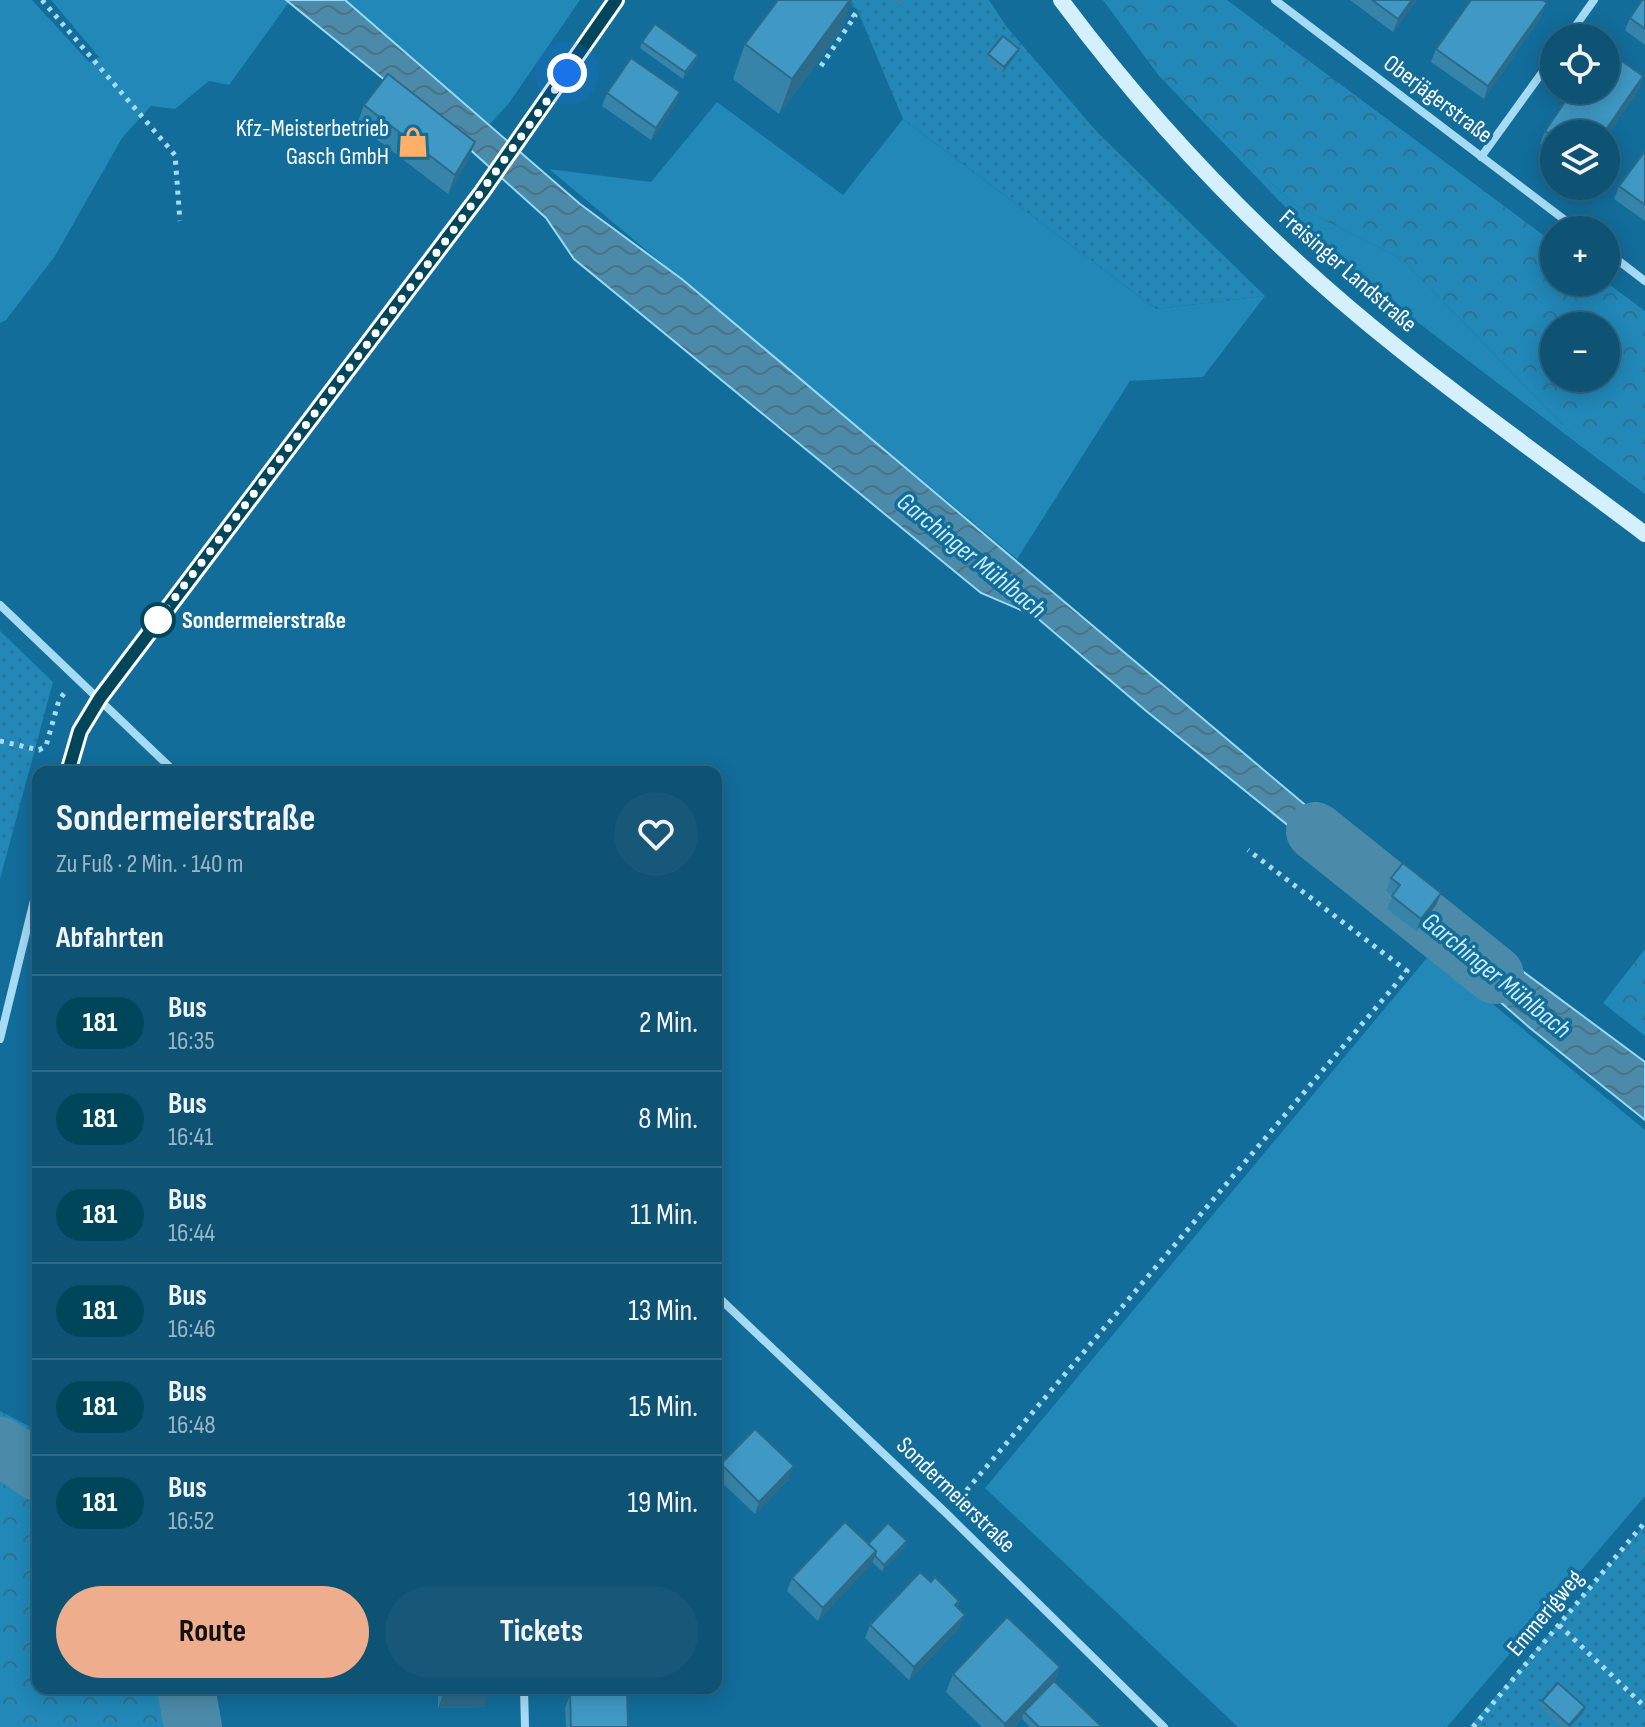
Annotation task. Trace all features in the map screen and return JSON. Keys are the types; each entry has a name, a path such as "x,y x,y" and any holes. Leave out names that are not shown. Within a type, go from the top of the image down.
{"main road":[{"name":"Freisinger Landstraße","path":"1061,0 1104,58 1187,152 1285,251 1396,347 1645,534"}],"street":[{"path":"70,766 80,731 100,698 482,192 616,0"},
{"name":"Oberjägerstraße","path":"1275,0 1559,216"},
{"path":"1577,24 1594,0"},
{"path":"1481,157 1540,75"},
{"path":"1620,262 1645,281"},
{"path":"0,605 169,766"},
{"path":"0,1039 32,908"},
{"name":"Sondermeierstraße","path":"722,1302 946,1513 1164,1727"},
{"path":"524,1694 525,1727"}],"path":[{"path":"42,0 175,155 180,221"},
{"path":"821,66 855,16 833,0"},
{"path":"0,741 39,750 46,746 59,700 76,677"},
{"path":"976,1480 1407,971 1248,850"},
{"name":"Emmerigweg","path":"1473,1727 1645,1522"},
{"path":"1559,1625 1645,1707"}],"green space":[{"path":"0,0 32,0 89,62 99,57 51,0 289,2 229,85 209,81 175,109 151,106 122,138 55,256 6,320 0,323"},
{"path":"345,0 580,0 509,103 488,126"},
{"path":"844,0 989,0 1006,26 1097,132 1265,296 1156,309 903,119 857,9"},
{"path":"1103,0 1227,0 1540,233 1540,296 1620,296 1620,292 1645,311 1645,494 1590,453 1403,260 1294,204 1159,76"},
{"path":"1159,76 1294,204 1403,260 1590,453 1387,299 1316,239"},
{"path":"717,102 843,195 903,119 1156,309 1265,296 1203,377 1130,381 1017,559 549,169 651,182"},
{"path":"0,631 53,682 0,879"},
{"path":"1645,949 1645,1036 1603,1003"},
{"path":"1431,953 1645,1130 1645,1496 1447,1727 1238,1727 985,1488"},
{"path":"0,1411 32,1428 32,1694 212,1694 215,1727 0,1727"},
{"path":"1645,1524 1645,1727 1469,1727"}],"water":[{"path":"286,0 345,0 580,204 683,280 1310,809 1389,863 1368,890 1145,710 1035,616 981,593 574,259 546,218 465,145"},
{"path":"1445,910 1475,936 1645,1062 1645,1120 1530,1028 1426,937"}],"building":[{"path":"778,0 850,0 792,79 745,44"},
{"path":"1372,0 1412,0 1398,19"},
{"path":"1471,0 1543,0 1547,3 1488,86 1436,49"},
{"path":"1645,0 1645,29 1630,18"},
{"path":"655,24 698,55 685,72 642,42"},
{"path":"1003,36 1019,49 1004,67 988,54"},
{"path":"631,58 680,92 656,128 607,93"},
{"path":"1620,60 1643,76 1613,120 1553,120 1563,104 1620,104"},
{"path":"388,74 475,142 455,175 364,105"},
{"path":"1645,151 1645,205 1620,185"},
{"path":"1403,863 1441,893 1421,919 1392,896 1400,885 1391,878"},
{"path":"755,1429 794,1466 759,1502 722,1463"},
{"path":"845,1522 876,1551 823,1608 792,1578"},
{"path":"888,1523 907,1541 884,1565 868,1544"},
{"path":"920,1572 931,1582 935,1577 959,1601 955,1605 965,1615 914,1667 870,1625"},
{"path":"1007,1617 1060,1667 1005,1724 953,1674"},
{"path":"1054,1681 1102,1727 1039,1727 1024,1712"},
{"path":"1558,1683 1585,1707 1569,1725 1542,1701"},
{"path":"627,1694 628,1727 571,1727 570,1695"}],"waterway":[{"name":"Garchinger Mühlbach","path":"1315,831 1495,975"},
{"path":"0,1446 32,1468"},
{"path":"187,1694 193,1727"}],"bus line":[{"name":"181","path":"70,766 80,731 100,698 482,192 616,0"}],"place":[{"name":"Kfz-Meisterbetrieb Gasch GmbH","path":"413,142"},
{"name":"Sondermeierstraße","path":"158,620"}],"route":[{"path":"158,620 450,235 567,73"}]}
